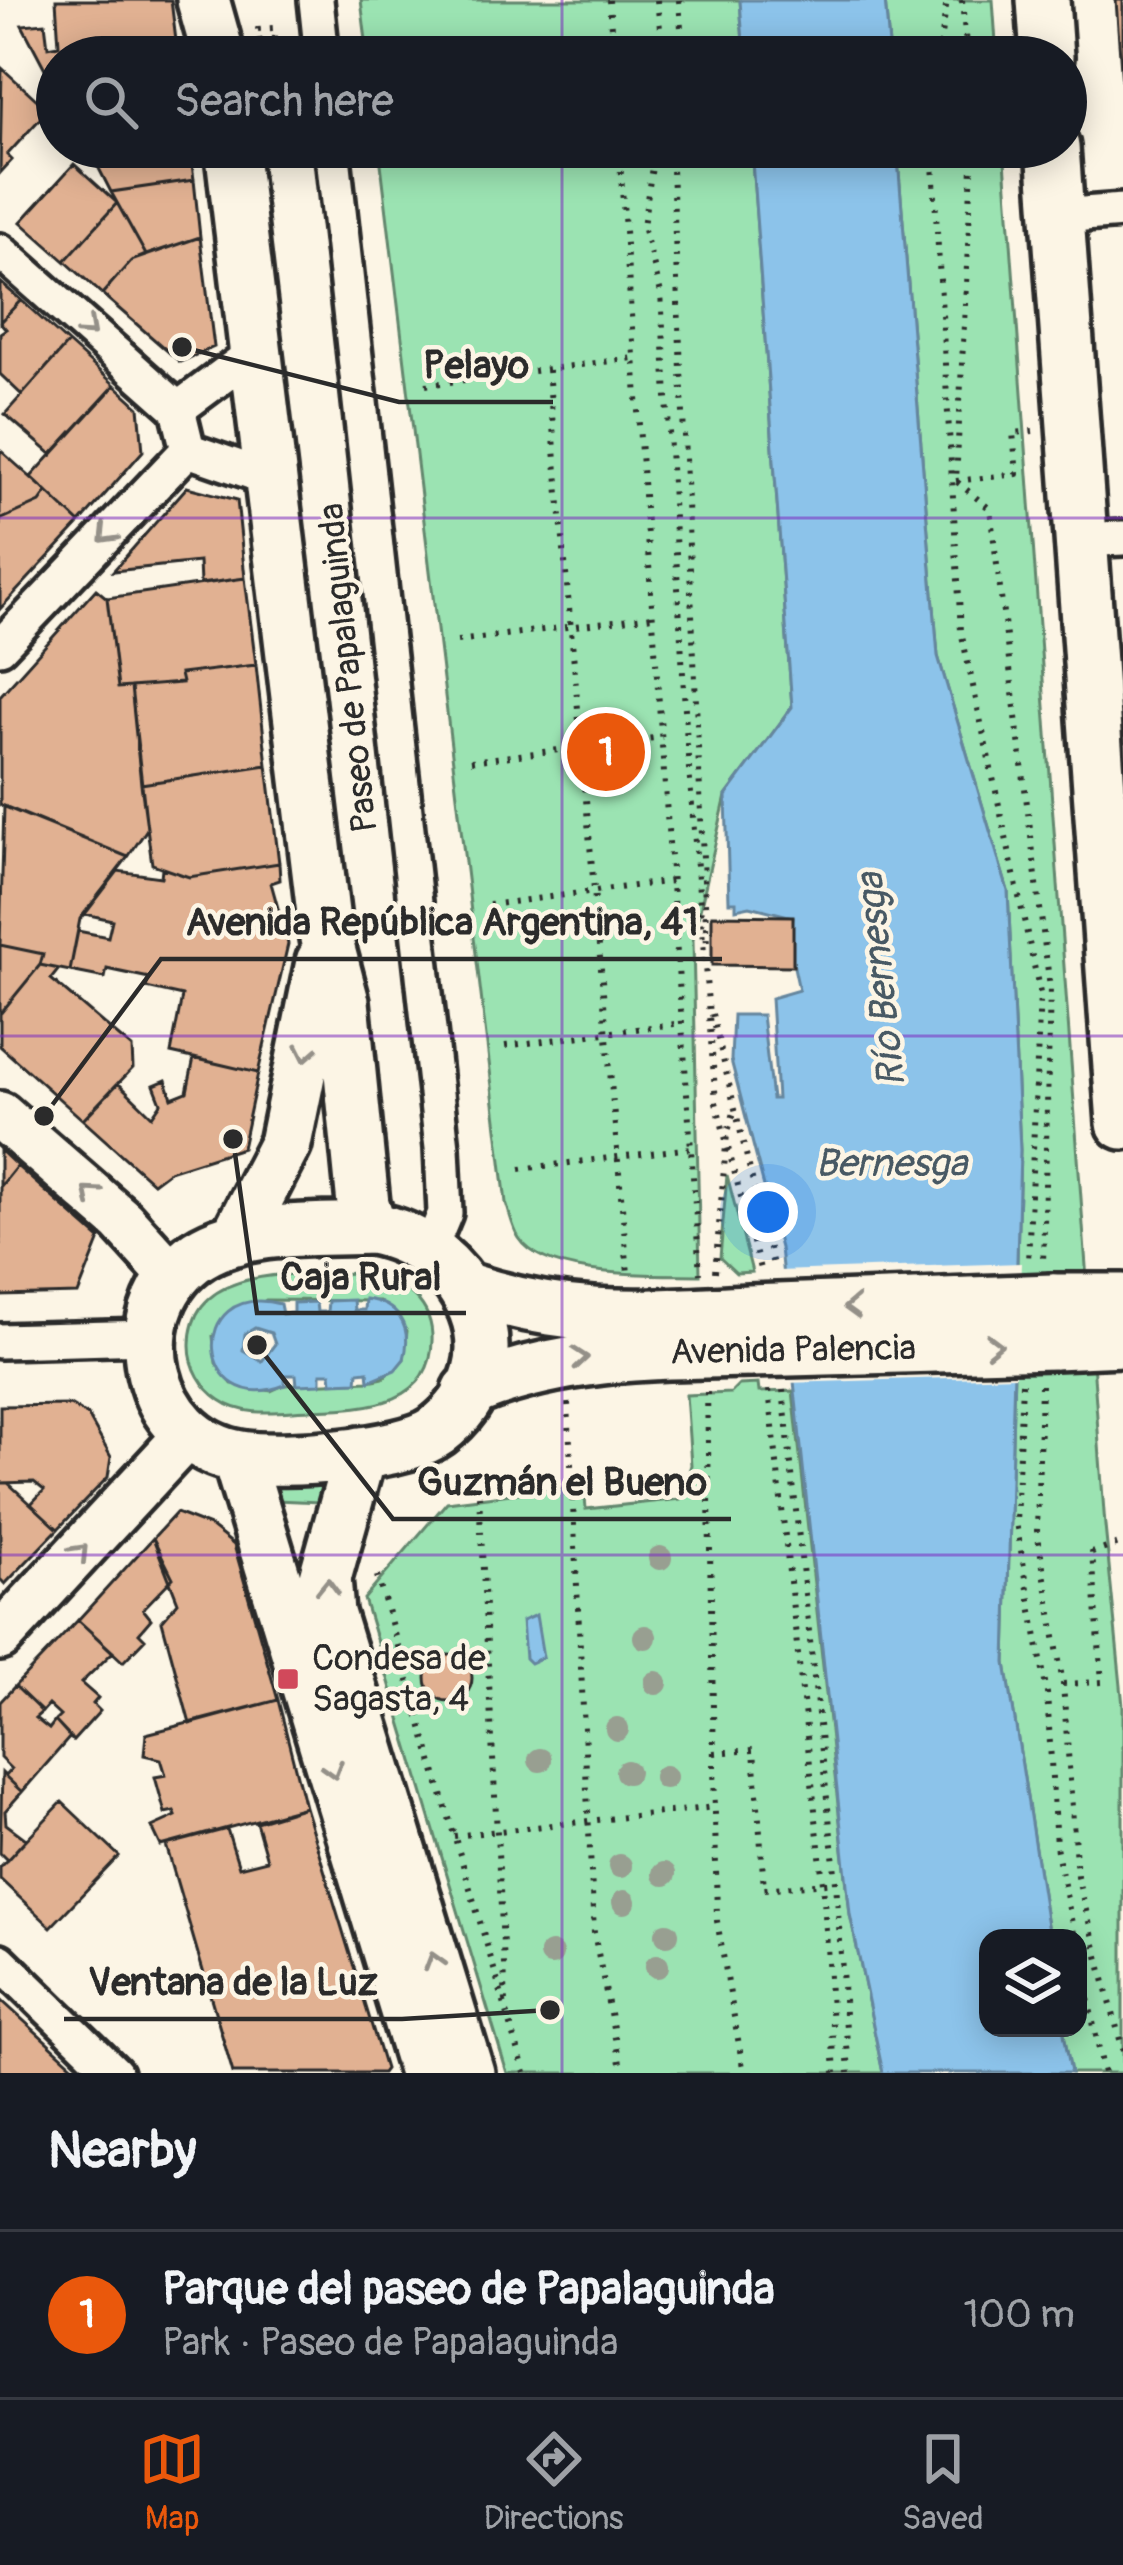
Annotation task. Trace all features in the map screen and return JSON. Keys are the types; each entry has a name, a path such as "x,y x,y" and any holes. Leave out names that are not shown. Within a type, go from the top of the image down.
{"main road":[{"path":"203,0 213,36"},
{"path":"218,0 219,36"},
{"path":"1043,0 1046,36"},
{"path":"234,168 326,938 343,1002 363,1204 371,1228"},
{"path":"1055,168 1102,539 1123,1123"},
{"path":"236,1239 285,1144 326,938"},
{"path":"371,1228 430,1249 467,1289 480,1329 478,1366 469,1391 437,1431 400,1448 238,1457 190,1433 174,1418 154,1381 149,1337 159,1300 173,1277 194,1258 236,1239 371,1228"},
{"name":"Avenida Palencia","path":"467,1289 524,1308 592,1318 757,1322 1064,1309 1123,1340"},
{"name":"Avenida Palencia","path":"469,1391 518,1370 757,1322"},
{"path":"360,1453 325,1578 328,1613 468,2073"},
{"path":"238,1457 425,2073"}],"street":[{"path":"316,0 320,36"},
{"name":"Paseo de Papalaguinda","path":"334,168 442,1148 445,1213 430,1249"},
{"path":"1058,216 1123,211"},
{"path":"0,251 178,409 188,450"},
{"path":"178,409 256,351"},
{"path":"188,450 272,479"},
{"path":"0,646 188,450"},
{"path":"0,1115 122,1221 173,1277"},
{"path":"0,1341 149,1337"},
{"path":"0,1637 190,1433"},
{"path":"0,1961 116,2073"}],"path":[{"path":"609,0 612,36"},
{"path":"657,0 661,36"},
{"path":"680,0 682,36"},
{"path":"942,36 947,0"},
{"path":"962,0 965,36"},
{"path":"260,36 259,29 274,28 275,36"},
{"path":"620,168 701,1285"},
{"path":"653,168 644,226 661,293 687,744 716,1102 727,1134 757,1322 836,1882 849,2073"},
{"path":"672,168 710,1004 734,1113 823,1883 835,2073"},
{"path":"933,168 961,631 1040,993 1064,1309 1016,1523 1047,1693 1056,1846 1073,1929"},
{"path":"956,481 973,168"},
{"path":"427,385 634,358"},
{"path":"548,370 629,1285"},
{"path":"956,481 1017,474 1013,433 1041,430"},
{"path":"956,481 990,509 1047,965 1064,1309 1037,1531 1063,1684 1076,1876 1123,2050"},
{"path":"457,640 653,616"},
{"path":"471,761 662,737"},
{"path":"488,904 672,881"},
{"path":"505,1046 682,1023"},
{"path":"734,1113 727,1134 757,1322"},
{"path":"520,1169 691,1148"},
{"path":"706,1377 717,1921 744,2073"},
{"path":"568,1382 594,1933 618,2054 627,2073"},
{"path":"478,1495 507,2012"},
{"path":"1063,1684 1102,1682 1092,1553 1119,1544"},
{"path":"377,1576 525,2073"},
{"path":"714,1753 754,1750 764,1888 836,1882"},
{"path":"454,1836 715,1807"},
{"path":"1087,1996 1103,2073"}],"green space":[{"path":"361,0 740,0 743,36 365,36"},
{"path":"885,0 993,0 996,36 888,36"},
{"path":"382,168 753,168 792,707 726,796 693,940 700,1275 603,1272 552,1261 519,1238 506,1203"},
{"path":"899,168 1006,168 1105,1526 1123,1706 1123,2073 1071,2073 1065,2037 1087,2037 1087,1929 1048,1929 1006,1663 1020,1150 1008,891 938,656"},
{"path":"727,1175 752,1272 736,1273 720,1258"},
{"path":"363,1273 410,1292 430,1322 430,1359 409,1390 373,1405 264,1412 230,1406 198,1376 190,1346 195,1318 209,1299 229,1286 283,1275","holes":["266,1300 379,1301 407,1331 404,1359 383,1378 284,1385 271,1391 232,1384 216,1363 213,1336"]},
{"path":"758,1384 759,1392 793,1391 850,1914 883,2073 507,2073 364,1599 447,1502 584,1485 586,1509 680,1499 691,1465 686,1395 731,1393 739,1385"},
{"path":"326,1486 320,1502 275,1500 271,1487"}],"water":[{"path":"740,0 885,0 888,36 743,36"},
{"name":"Bernesga","path":"753,168 899,168 938,656 1008,891 1020,1150 1006,1663 1048,1929 979,1929 979,2037 1065,2037 1071,2073 883,2073 850,1914 780,1248 731,1060 733,1015 762,1015 772,1099 777,1099 771,998 799,990 789,944 793,917 750,906 736,909 736,902 729,902 726,796 792,707"},
{"path":"365,1299 394,1311 406,1337 404,1359 395,1370 369,1381 368,1371 358,1372 357,1382 332,1383 331,1373 321,1373 321,1384 297,1385 296,1375 285,1375 285,1385 255,1391 233,1384 219,1368 216,1328 228,1311 249,1302 280,1304 282,1314 293,1313 293,1303 316,1302 317,1312 327,1312 328,1301 353,1300 354,1310 364,1310","holes":["255,1328 271,1333 275,1344 262,1361 243,1350 245,1334"]},
{"path":"536,1615 543,1657 530,1663 525,1658 522,1621"}],"pier":[{"path":"1021,1263 1016,1376 786,1383 777,1271"}],"building":[{"path":"56,0 171,0 175,36 58,36"},
{"path":"1116,0 1123,0 1123,98"},
{"path":"45,23 47,36 36,36 36,52 22,25"},
{"path":"2,68 36,99 36,123 7,155 12,160 0,173"},
{"path":"70,168 78,168 117,203 65,261 21,222"},
{"path":"99,168 193,168 194,180 111,192"},
{"path":"194,180 200,237 146,255 111,192"},
{"path":"117,203 146,255 131,261 102,294 65,261"},
{"path":"200,237 214,347 180,362 102,294 131,261"},
{"path":"0,282 21,300 0,322"},
{"path":"21,300 68,343 22,395 0,374 0,333 6,329 0,322"},
{"path":"68,343 115,385 52,455 5,414"},
{"path":"115,385 139,407 143,451 80,523 31,477"},
{"path":"0,450 47,492 40,502 0,520"},
{"path":"187,487 237,500 245,578 200,584 199,562 113,571"},
{"path":"47,492 80,523 0,609 0,520 40,502"},
{"path":"245,578 256,665 180,674 182,683 118,688 107,598"},
{"path":"96,589 107,598 118,688 131,687 147,829 128,857 0,805 0,696"},
{"path":"256,665 267,765 141,784 131,687 182,683 180,674"},
{"path":"267,765 279,863 189,877 152,864 141,784"},
{"path":"4,806 128,857 80,919 70,971 40,965 43,954 0,945"},
{"path":"279,863 280,880 271,883 288,944 258,1073 171,1053 182,996 146,988 149,978 107,969 105,978 70,971 78,931 108,937 112,920 85,914 118,871 161,877 162,868 189,877"},
{"path":"712,915 793,916 793,966 712,965"},
{"path":"0,945 43,954 40,965 0,1014"},
{"path":"40,965 59,969 51,979 132,1048 133,1068 83,1120 0,1046 0,1014"},
{"path":"194,1058 258,1073 242,1148 169,1171 153,1183 83,1120 118,1083 152,1116 161,1103 154,1085 166,1080 172,1098 187,1092"},
{"path":"0,1150 17,1166 0,1187"},
{"path":"17,1166 100,1239 78,1294 0,1296 0,1187"},
{"path":"70,1405 88,1416 111,1457 108,1477 58,1529 31,1504 44,1490 34,1482 0,1483 0,1406"},
{"path":"0,1483 8,1483 58,1529 5,1584 0,1579"},
{"path":"176,1513 210,1526 234,1545 278,1700 190,1724 162,1621 178,1602 153,1538"},
{"path":"153,1538 173,1578 143,1609 151,1619 139,1633 145,1639 123,1662 78,1620"},
{"path":"78,1620 113,1652 81,1683 98,1698 93,1704 100,1711 73,1741 55,1721 60,1716 48,1705 42,1712 15,1686"},
{"path":"449,1655 465,1662 472,1678 465,1694 449,1701 433,1694 426,1678 433,1662"},
{"path":"15,1686 42,1712 35,1718 49,1729 55,1721 70,1737 22,1792 5,1776 11,1769 0,1758 0,1702"},
{"path":"278,1700 305,1807 161,1846 152,1827 176,1816 174,1811 165,1813 155,1777 166,1775 161,1759 144,1755 146,1734"},
{"path":"2,1773 22,1792 5,1811 6,1824 26,1839 7,1860 0,1853"},
{"path":"62,1802 119,1856 51,1927 0,1879 0,1867"},
{"path":"305,1807 385,2069 382,2073 233,2073 166,1845 227,1829 239,1867 267,1860 256,1822"},
{"path":"0,1999 81,2073 0,2073"}],"place":[{"name":"Pelayo","path":"182,347"},
{"name":"Parque del paseo de Papalaguinda","path":"606,752"},
{"name":"Avenida República Argentina, 41","path":"44,1116"},
{"name":"Caja Rural","path":"233,1139"},
{"name":"Guzmán el Bueno","path":"257,1345"},
{"name":"Condesa de Sagasta, 4","path":"288,1679"},
{"name":"Ventana de la Luz","path":"550,2010"}],"water label":[{"name":"Río Bernesga","path":"881,980"}]}
